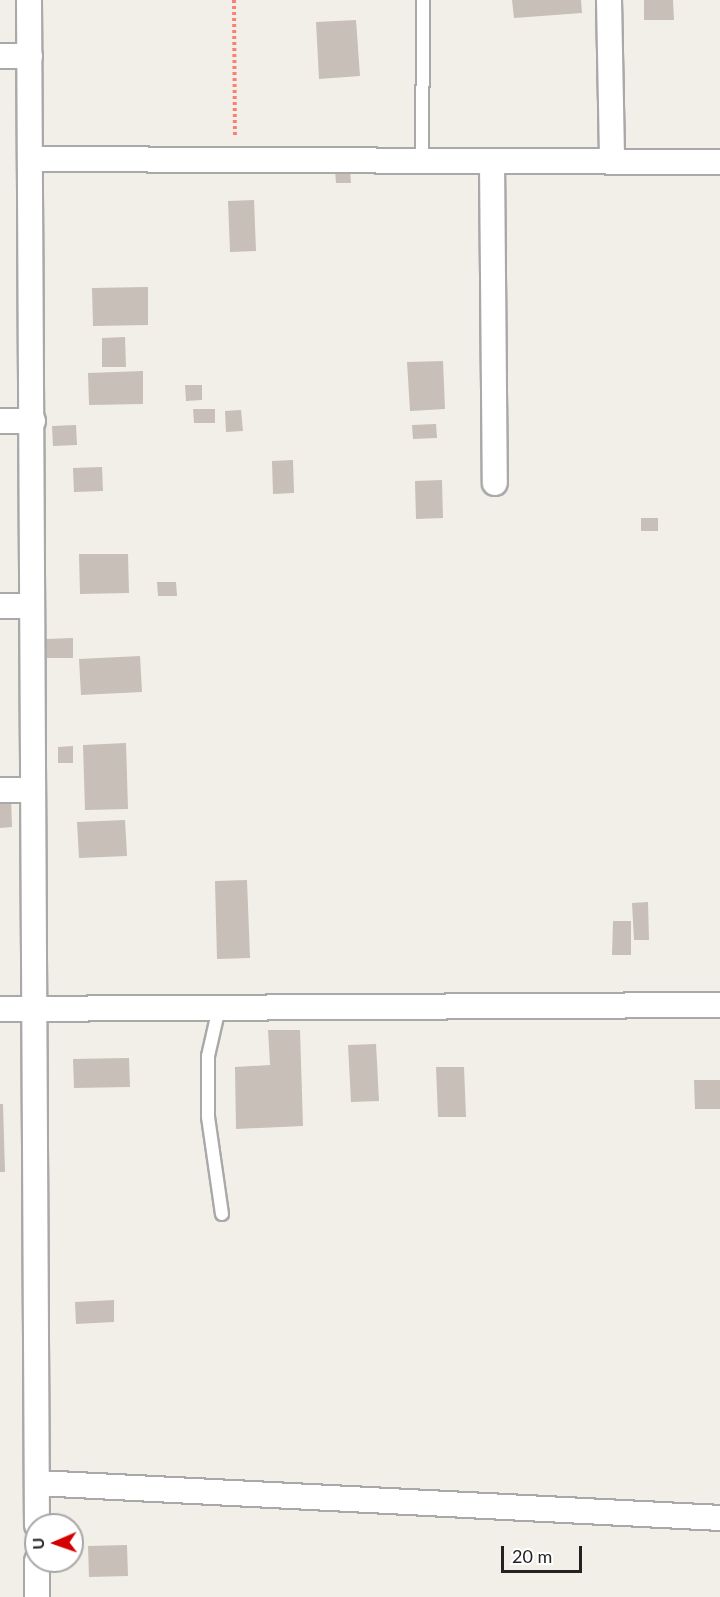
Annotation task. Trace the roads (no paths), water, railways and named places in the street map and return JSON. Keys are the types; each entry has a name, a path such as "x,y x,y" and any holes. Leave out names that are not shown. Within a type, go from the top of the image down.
{"street":[{"path":"29,0 33,421 31,790 37,1009 37,1513"},
{"path":"609,0 612,161"},
{"path":"0,56 30,56"},
{"path":"31,159 720,162"},
{"path":"492,161 495,483"},
{"path":"0,422 33,421"},
{"path":"0,606 32,606"},
{"path":"0,790 31,790"},
{"path":"0,1009 720,1005"},
{"path":"37,1483 720,1518"},
{"path":"37,1573 37,1597"}],"lane":[{"path":"422,161 423,0"},
{"path":"219,1008 208,1056 208,1117 222,1214"}]}
